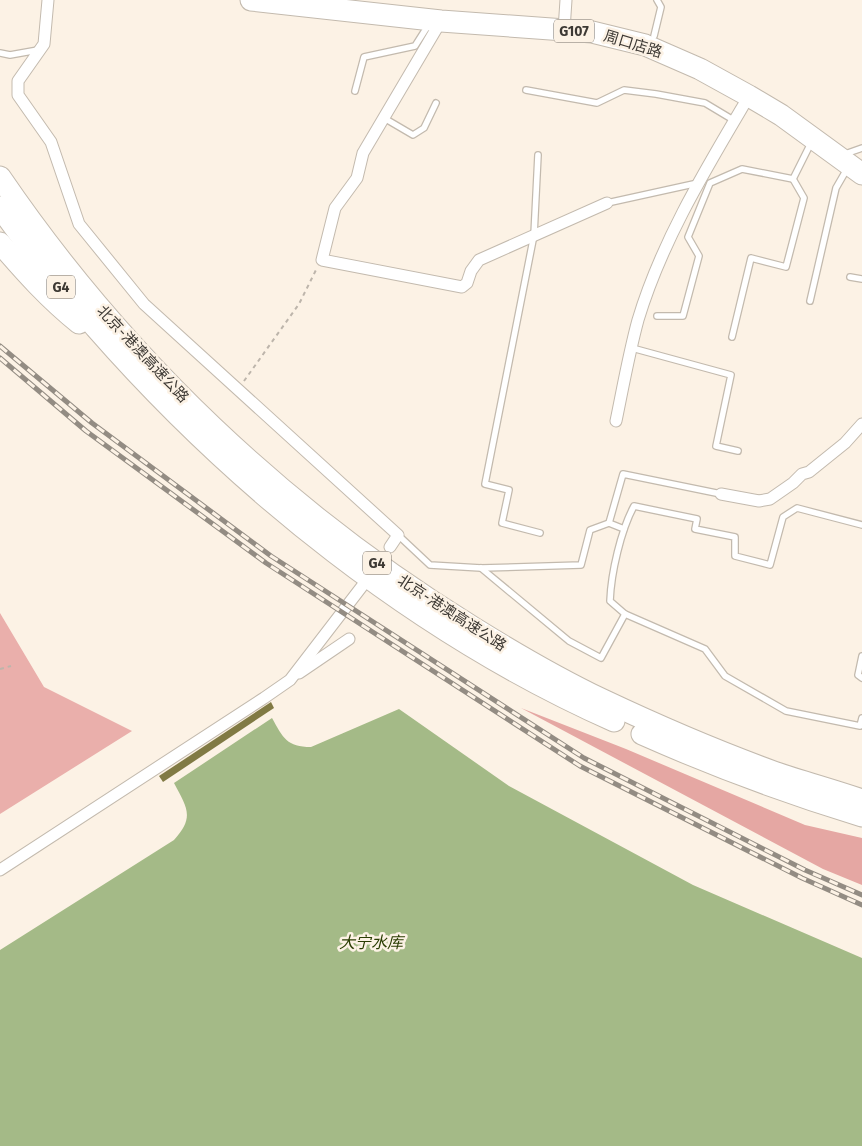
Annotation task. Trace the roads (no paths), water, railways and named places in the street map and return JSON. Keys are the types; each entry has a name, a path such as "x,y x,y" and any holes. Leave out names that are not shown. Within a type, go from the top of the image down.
{"highway":[{"name":"周口店路","path":"265,1 436,20 592,32 645,45 700,69 749,96 781,115 813,138 853,161"},
{"name":"北京-港澳高速公路","path":"0,177 28,219 83,288 139,352 204,418 276,485 352,546 446,611 511,651 602,700 695,741 766,768 862,800"},
{"name":"北京-港澳高速公路","path":"0,206 14,228 69,296 127,363 190,427 251,483 342,559 423,615 504,665 596,713 691,755 771,786 862,816"},
{"path":"0,243 27,275 61,308 127,363"}],"street":[{"path":"48,0 44,44 18,81 18,95 51,142 79,224 144,304 398,535 390,547"},
{"path":"564,30 566,0"},
{"path":"436,20 384,118 363,153 357,178 335,208 322,260 462,287 467,283 471,271 479,260 607,202"},
{"path":"616,421 638,320 659,262 698,183 749,96"},
{"path":"722,494 759,501 770,499 793,483 802,474 809,472 845,443 862,424"},
{"path":"290,680 363,585"},
{"path":"0,870 264,698 349,639"}],"lane":[{"path":"654,36 660,8 657,0"},
{"path":"355,90 364,57 415,46 436,20"},
{"path":"0,53 10,55 40,50"},
{"path":"526,90 597,103 624,90 656,94 705,103 734,121"},
{"path":"384,118 413,135 424,128 436,102"},
{"path":"793,179 813,138"},
{"path":"538,155 534,235 485,484 509,490 502,523 540,533"},
{"path":"810,301 836,188 853,161"},
{"path":"656,316 683,316 699,256 688,238 710,184 742,169 793,179 804,198 786,267 751,258 732,337"},
{"path":"607,202 698,183"},
{"path":"850,277 862,279"},
{"path":"632,348 731,375 716,446 738,451"},
{"path":"609,523 623,474 722,494"},
{"path":"862,525 797,508 783,518 770,565 735,556 735,536 695,529 697,519 634,506 626,521 611,588 610,601 625,614 705,649 725,676 786,711 860,726 862,718"},
{"path":"398,535 430,565 481,568 581,565 590,530 609,523 624,529"},
{"path":"481,568 569,641 601,658 625,614"},
{"path":"862,656 858,675 862,678"}],"water":[{"name":"大宁水库","path":"399,709 509,786 693,885 862,958 862,1146 0,1146 0,950 174,840 185,825 187,812 174,783 272,718 279,731 291,743 303,747 311,747"}],"railway":[{"path":"0,346 92,423 271,556 584,758 805,870 862,895"},
{"path":"0,358 86,431 266,563 580,766 802,878 862,905"}]}
